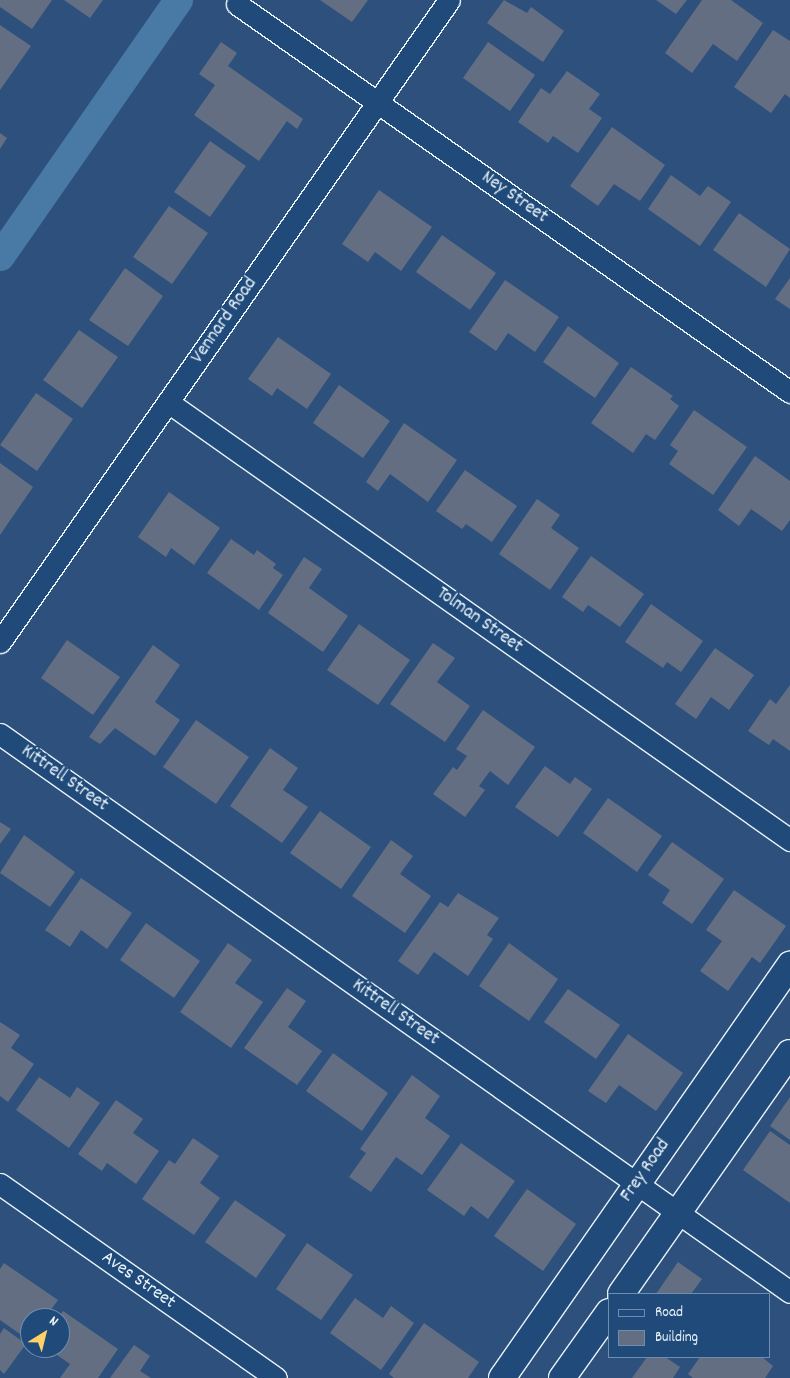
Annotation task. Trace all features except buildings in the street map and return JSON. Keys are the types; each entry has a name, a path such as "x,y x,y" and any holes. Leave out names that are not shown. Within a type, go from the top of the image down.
{"street":[{"name":"Vennard Road","path":"0,642 449,0"},
{"name":"Ney Street","path":"237,4 790,392"},
{"name":"Tolman Street","path":"168,402 790,840"},
{"name":"Kittrell Street","path":"0,734 790,1292"},
{"name":"Frey Road","path":"502,1378 790,965"},
{"path":"622,1293 790,1053"},
{"name":"Aves Street","path":"0,1184 276,1378"},
{"path":"562,1378 608,1313"}],"waterway":[{"path":"0,256 178,0"}]}
